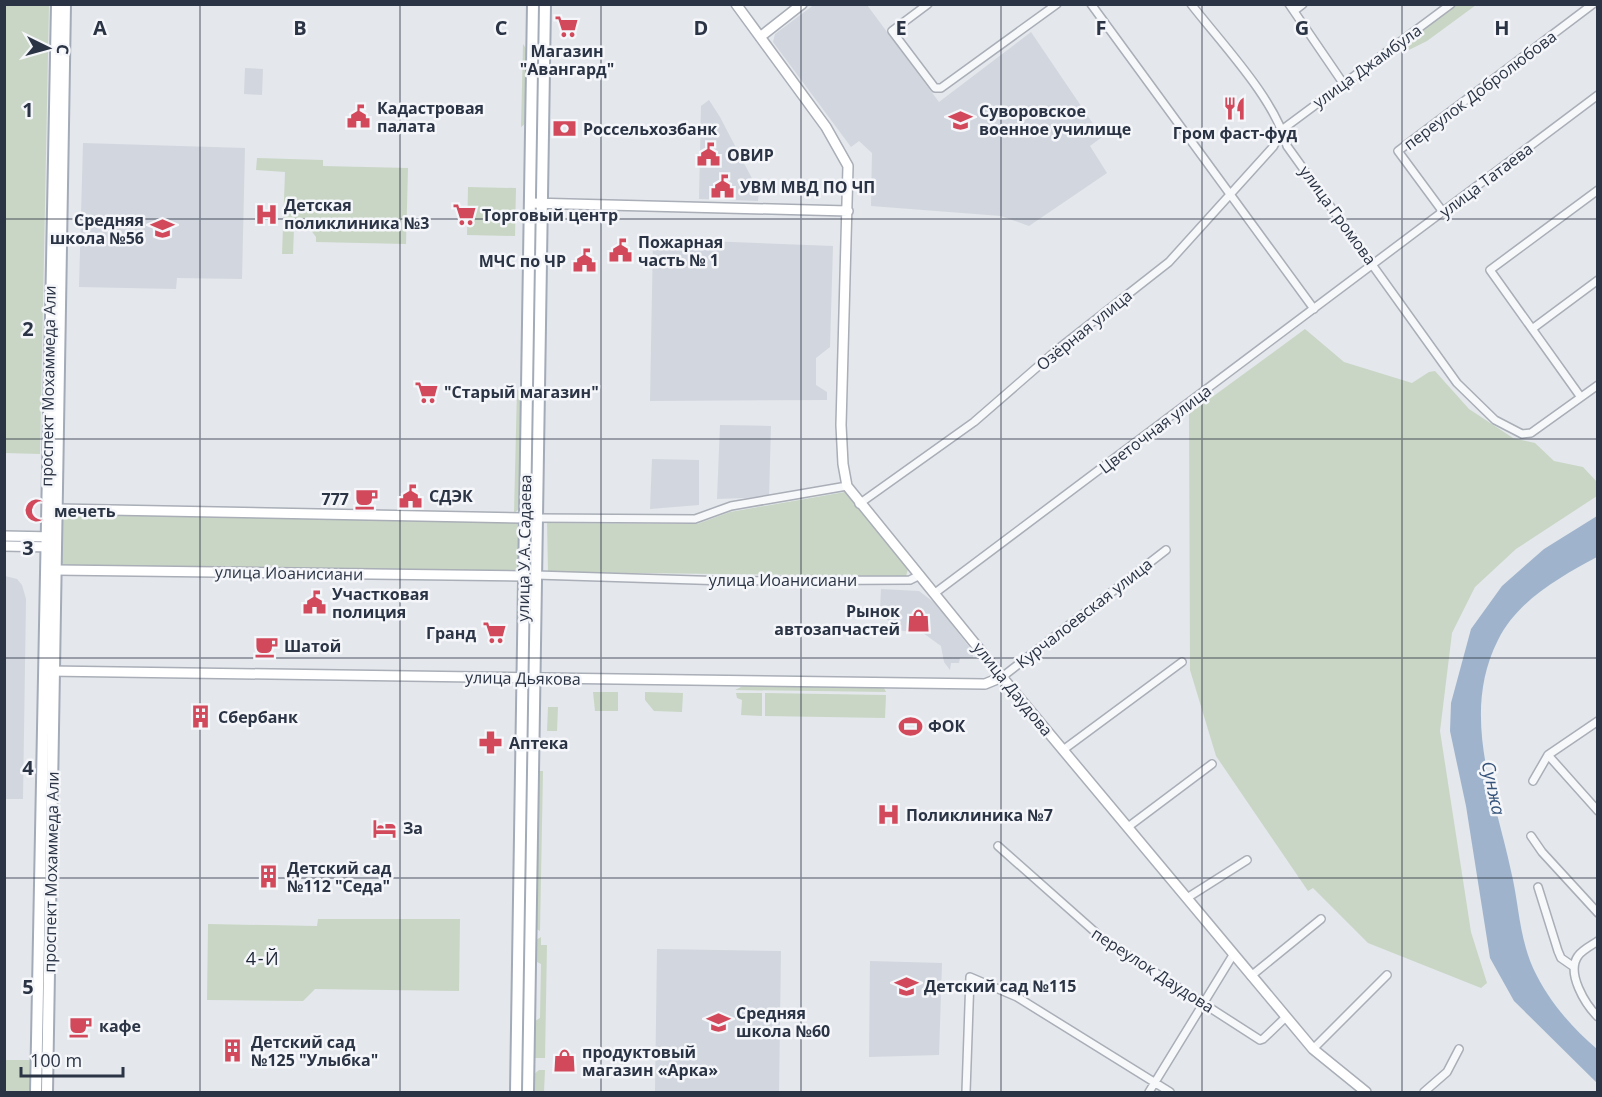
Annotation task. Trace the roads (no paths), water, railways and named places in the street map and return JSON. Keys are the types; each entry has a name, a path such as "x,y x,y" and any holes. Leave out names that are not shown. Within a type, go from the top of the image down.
{"main road":[{"name":"проспект Мохаммеда Али","path":"47,1092 50,541 57,4"},
{"name":"проспект Мохаммеда Али","path":"36,1092 49,671 56,570 50,541 57,509 65,4"},
{"name":"улица У.А. Садаева","path":"528,1092 536,576 534,4"},
{"name":"улица У.А. Садаева","path":"516,1092 524,518 545,4"}],"street":[{"name":"улица Даудова","path":"736,4 844,155 849,179 841,426 847,486 859,504 935,593 1002,677 1313,1049 1366,1092"},
{"path":"760,37 802,4"},
{"path":"928,4 892,31 935,88 941,88 1057,4"},
{"path":"1091,4 1314,309"},
{"name":"улица Громова","path":"1191,4 1272,109 1283,129 1287,146 1374,264 1457,383 1495,420 1522,434 1531,433 1580,396"},
{"path":"1288,4 1343,83"},
{"path":"1294,11 1303,4"},
{"name":"улица Джамбула","path":"1283,129 1451,4"},
{"name":"переулок Добролюбова","path":"1443,212 1398,151 1595,5"},
{"name":"улица Татаева","path":"1374,264 1598,95"},
{"name":"Озёрная улица","path":"859,504 974,422 1058,349 1168,262 1273,147 1283,129"},
{"path":"1598,190 1490,270 1580,396 1598,385"},
{"path":"536,203 848,211"},
{"name":"Цветочная улица","path":"935,593 1374,264"},
{"path":"1532,329 1598,280"},
{"path":"536,518 694,519 731,506 847,486"},
{"path":"57,509 524,518"},
{"path":"4,536 50,541"},
{"path":"4,546 50,541"},
{"name":"Курчалоевская улица","path":"1002,677 1166,550"},
{"name":"улица Иоанисиани","path":"56,570 523,576"},
{"name":"улица Иоанисиани","path":"536,576 728,581 910,580 920,575"},
{"path":"1063,750 1182,662"},
{"name":"улица Дьякова","path":"49,671 985,684 1002,677"},
{"path":"1533,781 1548,755 1598,721"},
{"path":"1548,755 1598,811"},
{"path":"1128,827 1212,764"},
{"path":"1531,836 1542,852 1598,913"},
{"name":"переулок Даудова","path":"998,846 1103,939 1261,1040 1286,1017"},
{"path":"1187,898 1247,860"},
{"path":"1538,887 1558,951 1562,958 1574,967"},
{"path":"1251,976 1321,919"},
{"path":"1598,941 1578,955 1574,967 1576,982 1598,1017"},
{"path":"1149,1092 1202,1002 1233,955"},
{"path":"1313,1049 1387,975"},
{"path":"966,1092 970,977 1026,1003 1170,1092"},
{"path":"1424,1092 1447,1072 1459,1049"}],"water":[{"path":"1597,516 1597,557 1528,601 1506,626 1498,640 1487,668 1482,697 1481,726 1484,755 1528,956 1553,1002 1578,1032 1597,1049 1597,1083 1514,1001 1490,958 1466,806 1450,731 1451,703 1471,629 1502,586 1544,549"}],"place":[{"name":"Магазин \"Авангард\"","path":"567,26"},
{"name":"Гром фаст-фуд","path":"1235,108"},
{"name":"Кадастровая палата","path":"359,117"},
{"name":"Суворовское военное училище","path":"961,120"},
{"name":"Россельхозбанк","path":"565,129"},
{"name":"ОВИР","path":"709,155"},
{"name":"УВМ МВД ПО ЧП","path":"722,187"},
{"name":"Детская поликлиника №3","path":"266,214"},
{"name":"Торговый центр","path":"464,215"},
{"name":"Средняя школа №56","path":"162,229"},
{"name":"Пожарная часть № 1","path":"620,251"},
{"name":"МЧС по ЧР","path":"584,261"},
{"name":"\"Старый магазин\"","path":"426,392"},
{"name":"СДЭК","path":"411,496"},
{"name":"777","path":"367,499"},
{"name":"мечеть","path":"36,511"},
{"name":"Участковая полиция","path":"314,603"},
{"name":"Рынок автозапчастей","path":"918,620"},
{"name":"Гранд","path":"494,633"},
{"name":"Шатой","path":"266,646"},
{"name":"Сбербанк","path":"200,717"},
{"name":"ФОК","path":"910,726"},
{"name":"Аптека","path":"491,743"},
{"name":"Поликлиника №7","path":"888,815"},
{"name":"За","path":"385,828"},
{"name":"Детский сад №112 \"Седа\"","path":"269,877"},
{"name":"Детский сад №115","path":"906,986"},
{"name":"Средняя школа №60","path":"718,1022"},
{"name":"кафе","path":"81,1026"},
{"name":"Детский сад №125 \"Улыбка\"","path":"233,1051"},
{"name":"продуктовый магазин «Арка»","path":"564,1061"}],"district":[{"name":"4-Й","path":"263,958"}],"water label":[{"name":"Сунжа","path":"1494,788"}]}
